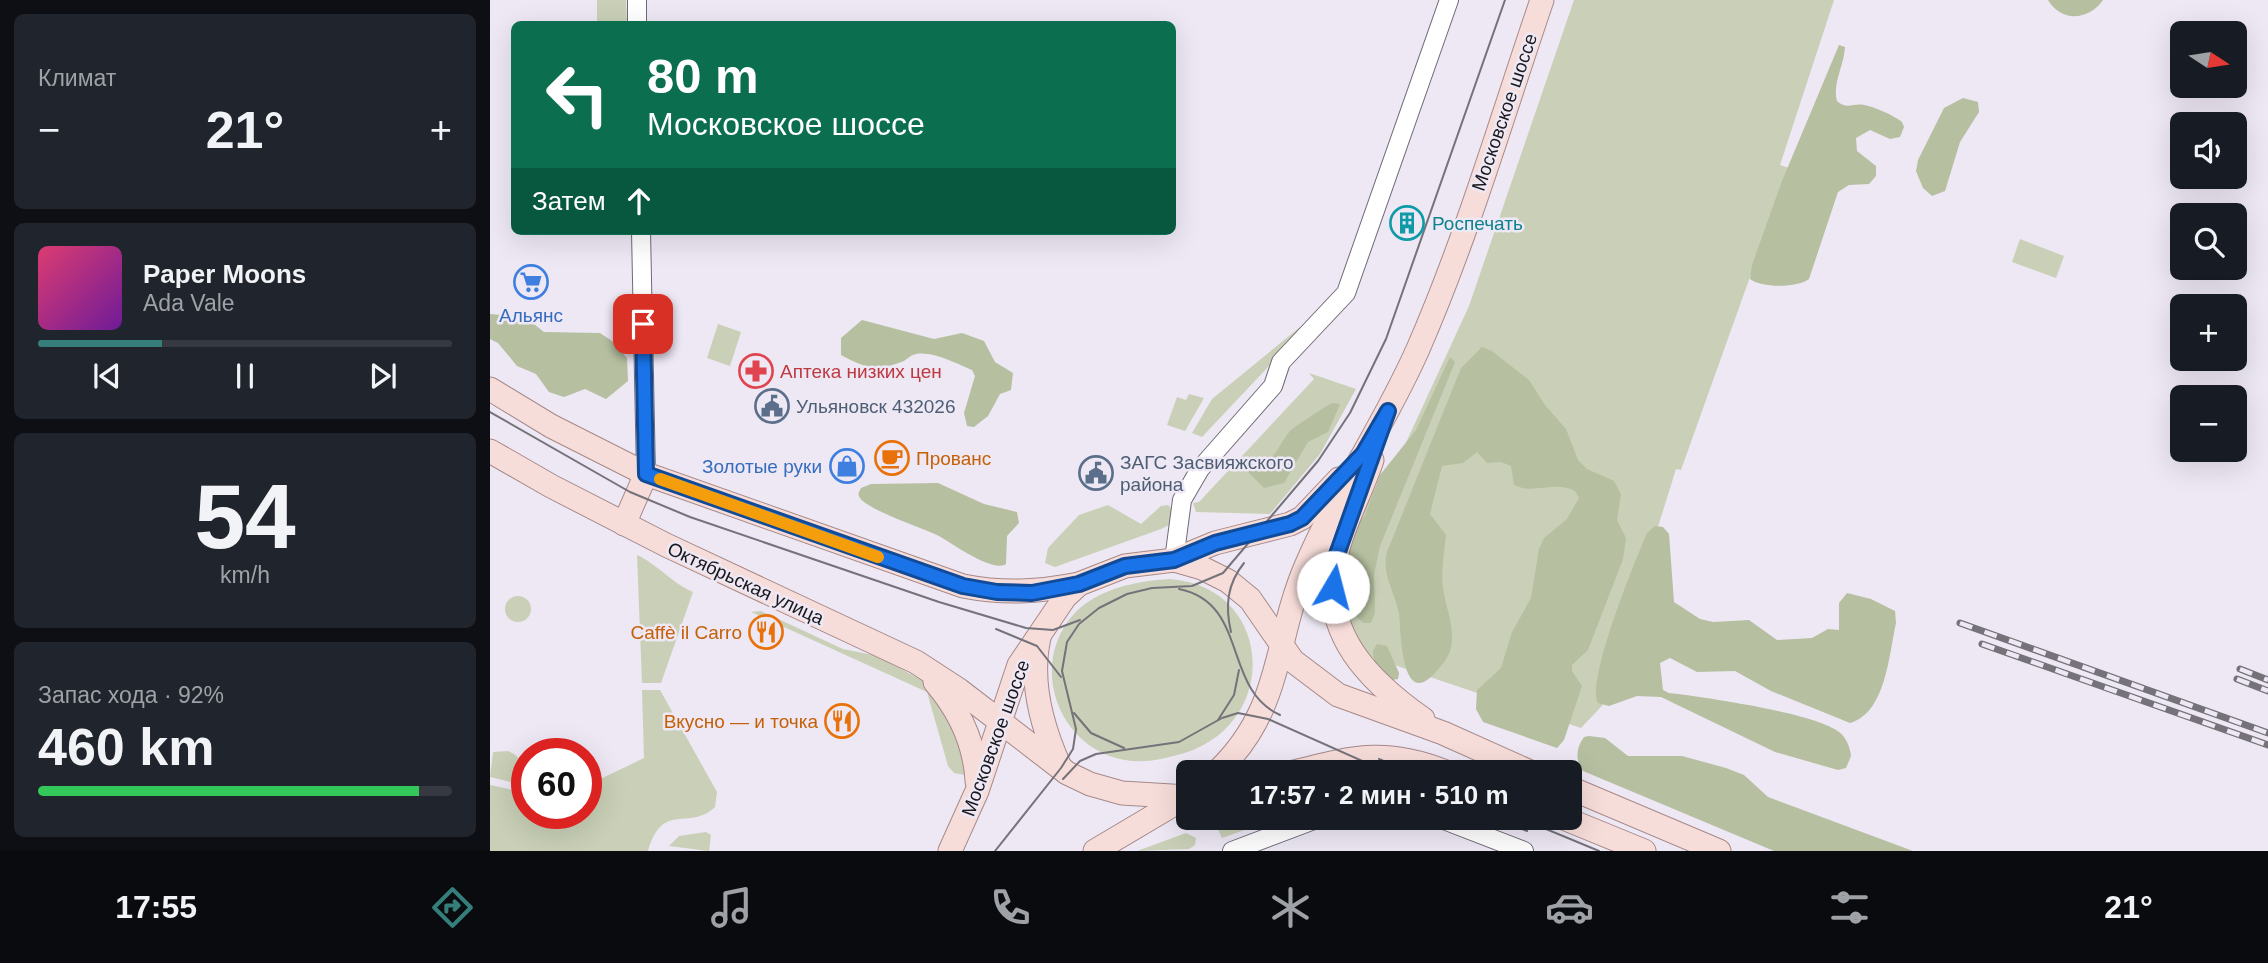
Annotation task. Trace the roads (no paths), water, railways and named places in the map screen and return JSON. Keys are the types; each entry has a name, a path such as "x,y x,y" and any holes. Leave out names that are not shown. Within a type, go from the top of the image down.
{"main road":[{"name":"Московское шоссе","path":"1228,760 1246,739 1272,690 1303,574 1324,524 1388,411 1445,282 1542,0"},
{"path":"490,388 551,426 646,474 963,586 997,592 1032,593 1079,584"},
{"path":"1388,411 1335,560 1335,606 1351,651 1366,673 1386,692 1443,733"},
{"name":"Октябрьская улица","path":"490,451 624,524 916,662 1061,768 1090,784 1122,793 1176,796"},
{"name":"Московское шоссе","path":"950,851 977,791 998,721 1019,665 1054,611 1079,584 1125,566 1174,560 1215,543 1290,524 1302,518 1363,454"},
{"path":"624,524 646,474"},
{"path":"1174,560 1210,572 1251,599 1269,622 1282,648 1317,682 1338,695 1443,733 1503,760"},
{"path":"1041,631 1036,665 1040,713 1061,768"},
{"path":"916,662 944,692 962,723 974,756 977,791"},
{"path":"1359,760 1386,755 1411,760"},
{"path":"1582,793 1719,851"},
{"path":"1095,851 1176,803"},
{"path":"1582,826 1644,851"}],"street":[{"path":"637,0 637,21"},
{"path":"1174,560 1182,500 1200,469 1273,386 1282,362 1346,293 1449,0"},
{"path":"641,235 646,474"},
{"path":"1232,851 1288,830"},
{"path":"1470,830 1524,851"}],"tram line":[{"path":"995,851 1073,749 1076,729 1062,671 1067,642 1079,624 1099,608 1127,594 1152,588 1192,586 1223,573 1318,461 1350,413 1386,339 1505,0"},
{"path":"490,412 630,492 690,517 939,602 1026,628 1053,630 1080,620"},
{"path":"1231,632 1229,596 1234,579 1244,563"},
{"path":"1179,589 1201,597 1216,611 1250,686 1262,703 1280,715"},
{"path":"996,629 1037,646 1061,677"},
{"path":"1218,720 1234,695 1239,670"},
{"path":"1074,713 1091,733 1124,748"},
{"path":"1063,779 1080,761 1096,754 1179,742 1222,718 1238,713 1268,719 1360,760"},
{"path":"1548,830 1599,851"}],"railway":[{"path":"1960,623 2268,733"},
{"path":"1982,644 2268,745"},
{"path":"2240,669 2268,680"},
{"path":"2237,679 2268,691"}],"place":[{"name":"Роспечать","path":"1407,223"},
{"name":"Альянс","path":"531,282"},
{"name":"Аптека низких цен","path":"756,371"},
{"name":"Ульяновск 432026","path":"772,406"},
{"name":"Прованс","path":"892,458"},
{"name":"Золотые руки","path":"847,466"},
{"name":"ЗАГС Засвияжского района","path":"1096,473"},
{"name":"Caffè il Carro","path":"766,632"},
{"name":"Вкусно — и точка","path":"842,721"}]}
